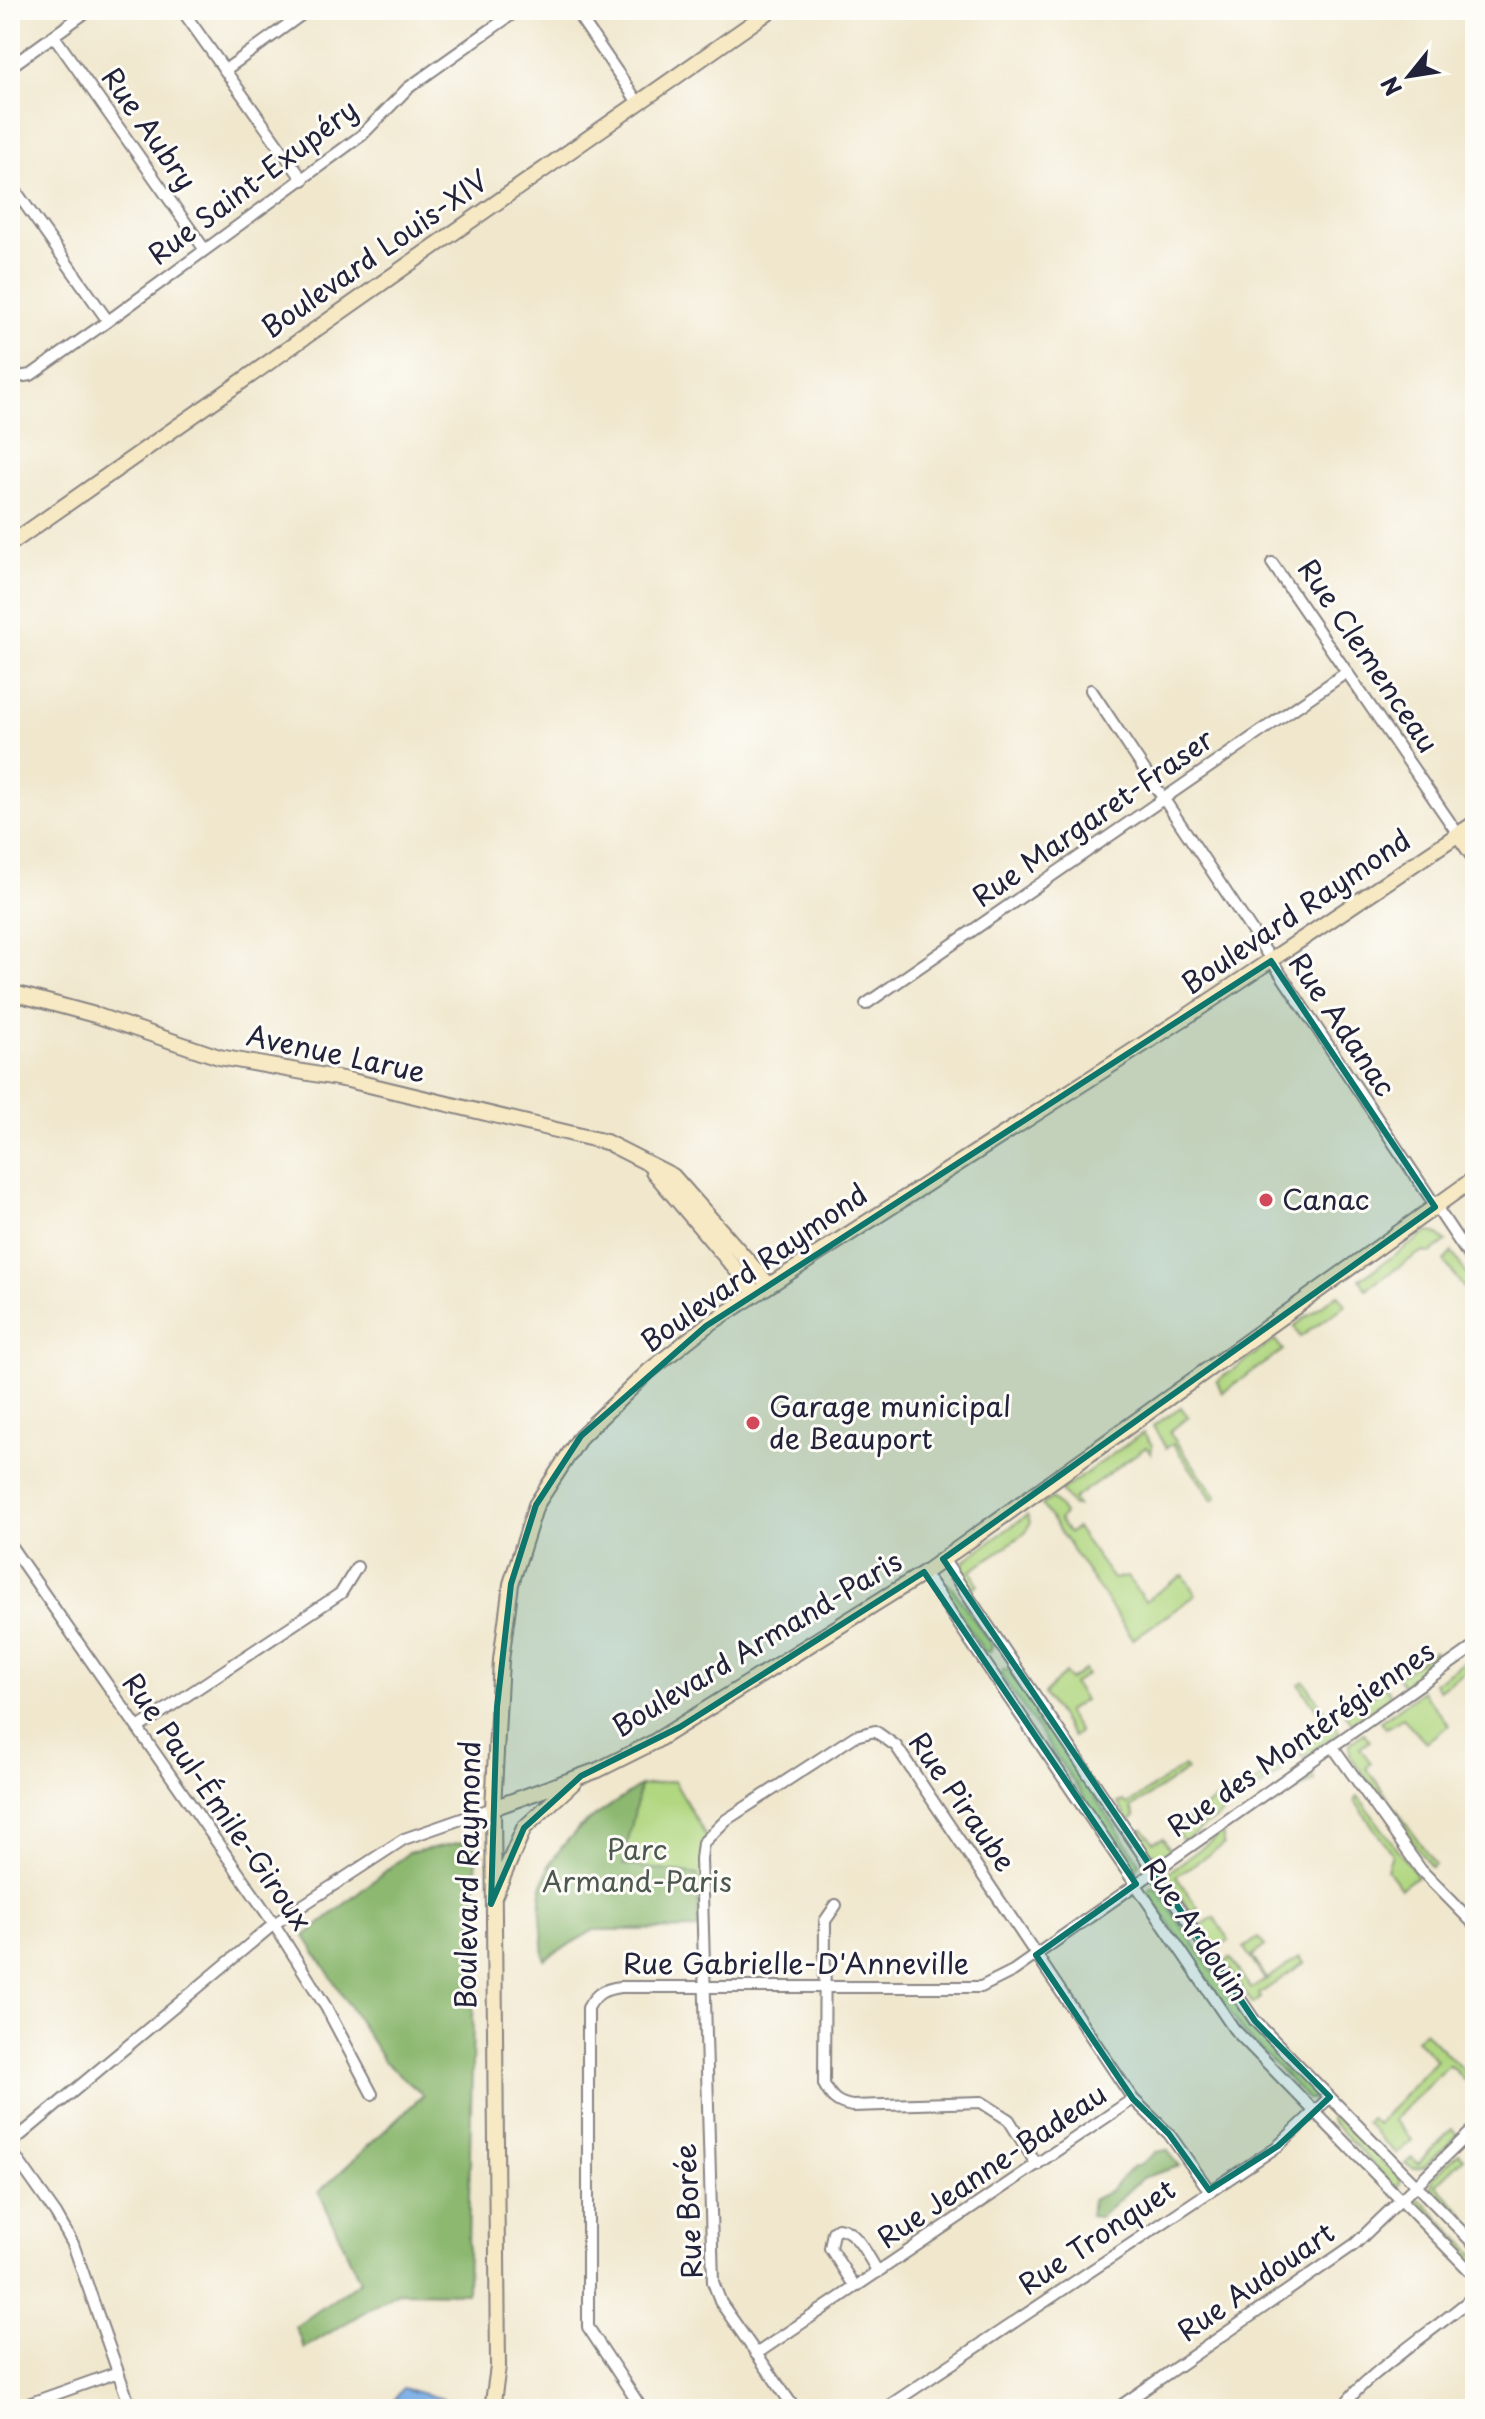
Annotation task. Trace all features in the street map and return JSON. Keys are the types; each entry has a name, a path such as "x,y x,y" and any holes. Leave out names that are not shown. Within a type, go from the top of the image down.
{"street":[{"path":"10,67 89,10"},
{"path":"182,10 303,180"},
{"path":"225,70 308,10"},
{"name":"Rue Saint-Exupéry","path":"10,378 31,375 303,180 362,135 408,88 518,10"},
{"path":"575,10 637,101"},
{"name":"Boulevard Louis-XIV","path":"10,544 637,101 771,10"},
{"name":"Rue Aubry","path":"54,36 205,250"},
{"path":"10,183 108,321"},
{"name":"Rue Clemenceau","path":"1272,563 1475,858"},
{"name":"Rue Margaret-Fraser","path":"866,1004 1347,672"},
{"name":"Rue Adanac","path":"1091,690 1475,1265"},
{"name":"Boulevard Raymond","path":"492,2409 498,2367 491,1904 493,1808 501,1660 511,1584 536,1505 581,1436 649,1371 762,1288 1271,961 1475,823"},
{"name":"Avenue Larue","path":"10,992 95,1015 219,1057 348,1080 606,1142 673,1176 762,1288"},
{"name":"Boulevard Armand-Paris","path":"10,2146 274,1924 404,1839 581,1776 680,1727 924,1573 1475,1178"},
{"name":"Rue Paul-Émile-Giroux","path":"10,1545 274,1924 326,2007 372,2094"},
{"name":"Rue Ardouin","path":"943,1559 1255,2021 1475,2245"},
{"path":"138,1728 341,1593 357,1567"},
{"name":"Rue Ardouin","path":"924,1573 1234,2029 1475,2276"},
{"name":"Rue des Montérégiennes","path":"1154,1872 1475,1646"},
{"name":"Rue Piraube","path":"704,1987 703,1843 726,1820 855,1736 875,1731 896,1746 1133,2099 1169,2134 1209,2190"},
{"path":"1333,1747 1421,1870 1475,1925"},
{"path":"491,1904 524,1828 581,1776"},
{"name":"Rue Gabrielle-D'Anneville","path":"642,2409 588,2327 588,2008 594,1997 610,1988 981,1987 1036,1955 1154,1872"},
{"path":"836,1905 825,1921 824,1987 824,2084 835,2100 852,2106 981,2102 1009,2120 1037,2165"},
{"name":"Rue Borée","path":"704,1987 713,2282 721,2303 795,2409"},
{"name":"Rue Tronquet","path":"884,2409 1278,2146 1330,2097"},
{"name":"Rue Jeanne-Badeau","path":"756,2354 1133,2099"},
{"name":"Rue Audouart","path":"1116,2409 1355,2244 1475,2128"},
{"path":"10,2146 73,2244 131,2409"},
{"name":"Rue Jeanne-Badeau","path":"855,2287 830,2248 833,2232 838,2228 847,2229 854,2235 878,2272"},
{"path":"1343,2409 1355,2390 1451,2318 1475,2295"},
{"path":"14,2409 118,2372"}],"highlighted area":[{"path":"1271,961 1435,1207 943,1559 1255,2021 1330,2097 1278,2146 1209,2190 1169,2134 1133,2099 1036,1955 1136,1884 924,1572 680,1727 581,1776 524,1828 491,1904 497,1707 511,1584 536,1505 581,1436 706,1326"}],"green space":[{"path":"1428,1232 1436,1233 1446,1242 1431,1253 1421,1252 1366,1289 1360,1279"},
{"path":"1452,1252 1475,1287 1469,1295 1444,1261"},
{"path":"1338,1294 1346,1305 1300,1337 1294,1326"},
{"path":"1275,1340 1283,1350 1222,1393 1217,1381"},
{"path":"1181,1407 1188,1417 1169,1432 1217,1497 1213,1500 1173,1444 1166,1448 1153,1426"},
{"path":"1143,1433 1152,1445 1151,1454 1146,1447 1073,1499 1077,1506 1073,1506 1061,1491"},
{"path":"1052,1498 1064,1514 1059,1520 1069,1533 1076,1528 1113,1579 1127,1577 1145,1601 1183,1575 1196,1595 1133,1639 1042,1505"},
{"path":"1027,1515 1030,1522 1026,1532 971,1571 978,1584 972,1589 962,1573 964,1561"},
{"path":"946,1584 951,1586 992,1646 990,1652 984,1651 943,1590"},
{"path":"1434,1651 1441,1661 1404,1687 1398,1677"},
{"path":"1475,1655 1475,1665 1439,1690 1434,1683"},
{"path":"1003,1669 1008,1670 1140,1863 1137,1869 1133,1869 1001,1675"},
{"path":"1084,1670 1087,1675 1073,1684 1084,1700 1066,1712 1079,1732 1073,1737 1044,1694 1065,1673 1070,1680"},
{"path":"1304,1681 1340,1732 1303,1758 1297,1749 1328,1726 1299,1684"},
{"path":"1385,1686 1391,1696 1352,1723 1346,1714"},
{"path":"1422,1691 1449,1725 1426,1742 1403,1718 1386,1728 1381,1721"},
{"path":"1364,1733 1370,1741 1360,1748 1371,1763 1366,1767 1435,1864 1431,1867 1350,1756 1350,1743"},
{"path":"1184,1766 1187,1770 1131,1808 1135,1816 1129,1821 1118,1803 1123,1801 1127,1805"},
{"path":"1276,1767 1281,1772 1184,1841 1177,1832 1179,1825 1243,1782 1248,1788"},
{"path":"1310,1770 1314,1780 1277,1804 1272,1797"},
{"name":"Parc Armand-Paris","path":"674,1781 707,1838 703,1843 703,1929 594,1930 544,1959 542,1888 550,1863 579,1827 640,1786"},
{"name":"Parc Armand-Paris","path":"640,1786 623,1865 698,1875 699,1929 594,1930 544,1959 541,1922 543,1885 557,1853 581,1827"},
{"path":"1358,1796 1417,1876 1401,1888 1387,1869 1392,1854 1355,1801"},
{"path":"1144,1829 1153,1842 1163,1838 1171,1851 1161,1856 1150,1852 1136,1831"},
{"path":"1223,1832 1223,1845 1176,1876 1198,1908 1192,1913 1170,1881 1169,1872"},
{"path":"477,1839 467,2293 398,2292 304,2348 295,2327 360,2281 319,2192 423,2095 384,2061 305,1936 408,1853"},
{"path":"1151,1887 1156,1888 1249,2025 1314,2091 1313,2099 1308,2099 1245,2034 1148,1893"},
{"path":"1214,1917 1229,1941 1217,1949 1200,1926"},
{"path":"1258,1938 1265,1946 1252,1956 1267,1979 1300,1957 1304,1963 1259,1994 1261,1998 1253,2004 1225,1962 1230,1958 1251,1989 1265,1980 1244,1948"},
{"path":"1424,2031 1475,2082 1475,2091 1449,2065 1393,2120 1412,2140 1396,2154 1366,2123 1370,2118 1377,2124 1436,2060 1416,2039"},
{"path":"1332,2114 1401,2179 1399,2186 1394,2186 1330,2120"},
{"path":"1452,2129 1458,2135 1424,2167 1414,2169 1406,2164 1412,2158 1418,2164"},
{"path":"1167,2150 1180,2166 1142,2178 1100,2217 1090,2216 1092,2200 1110,2191 1133,2166 1139,2166 1156,2152"},
{"path":"1459,2153 1464,2158 1436,2185 1466,2216 1465,2223 1431,2188 1433,2178"},
{"path":"1421,2200 1475,2255 1475,2268 1416,2208 1415,2201"}],"water":[{"path":"403,2388 444,2399 447,2409 388,2409"}],"place":[{"name":"Canac","path":"1266,1200"},
{"name":"Garage municipal de Beauport","path":"753,1423"}]}
